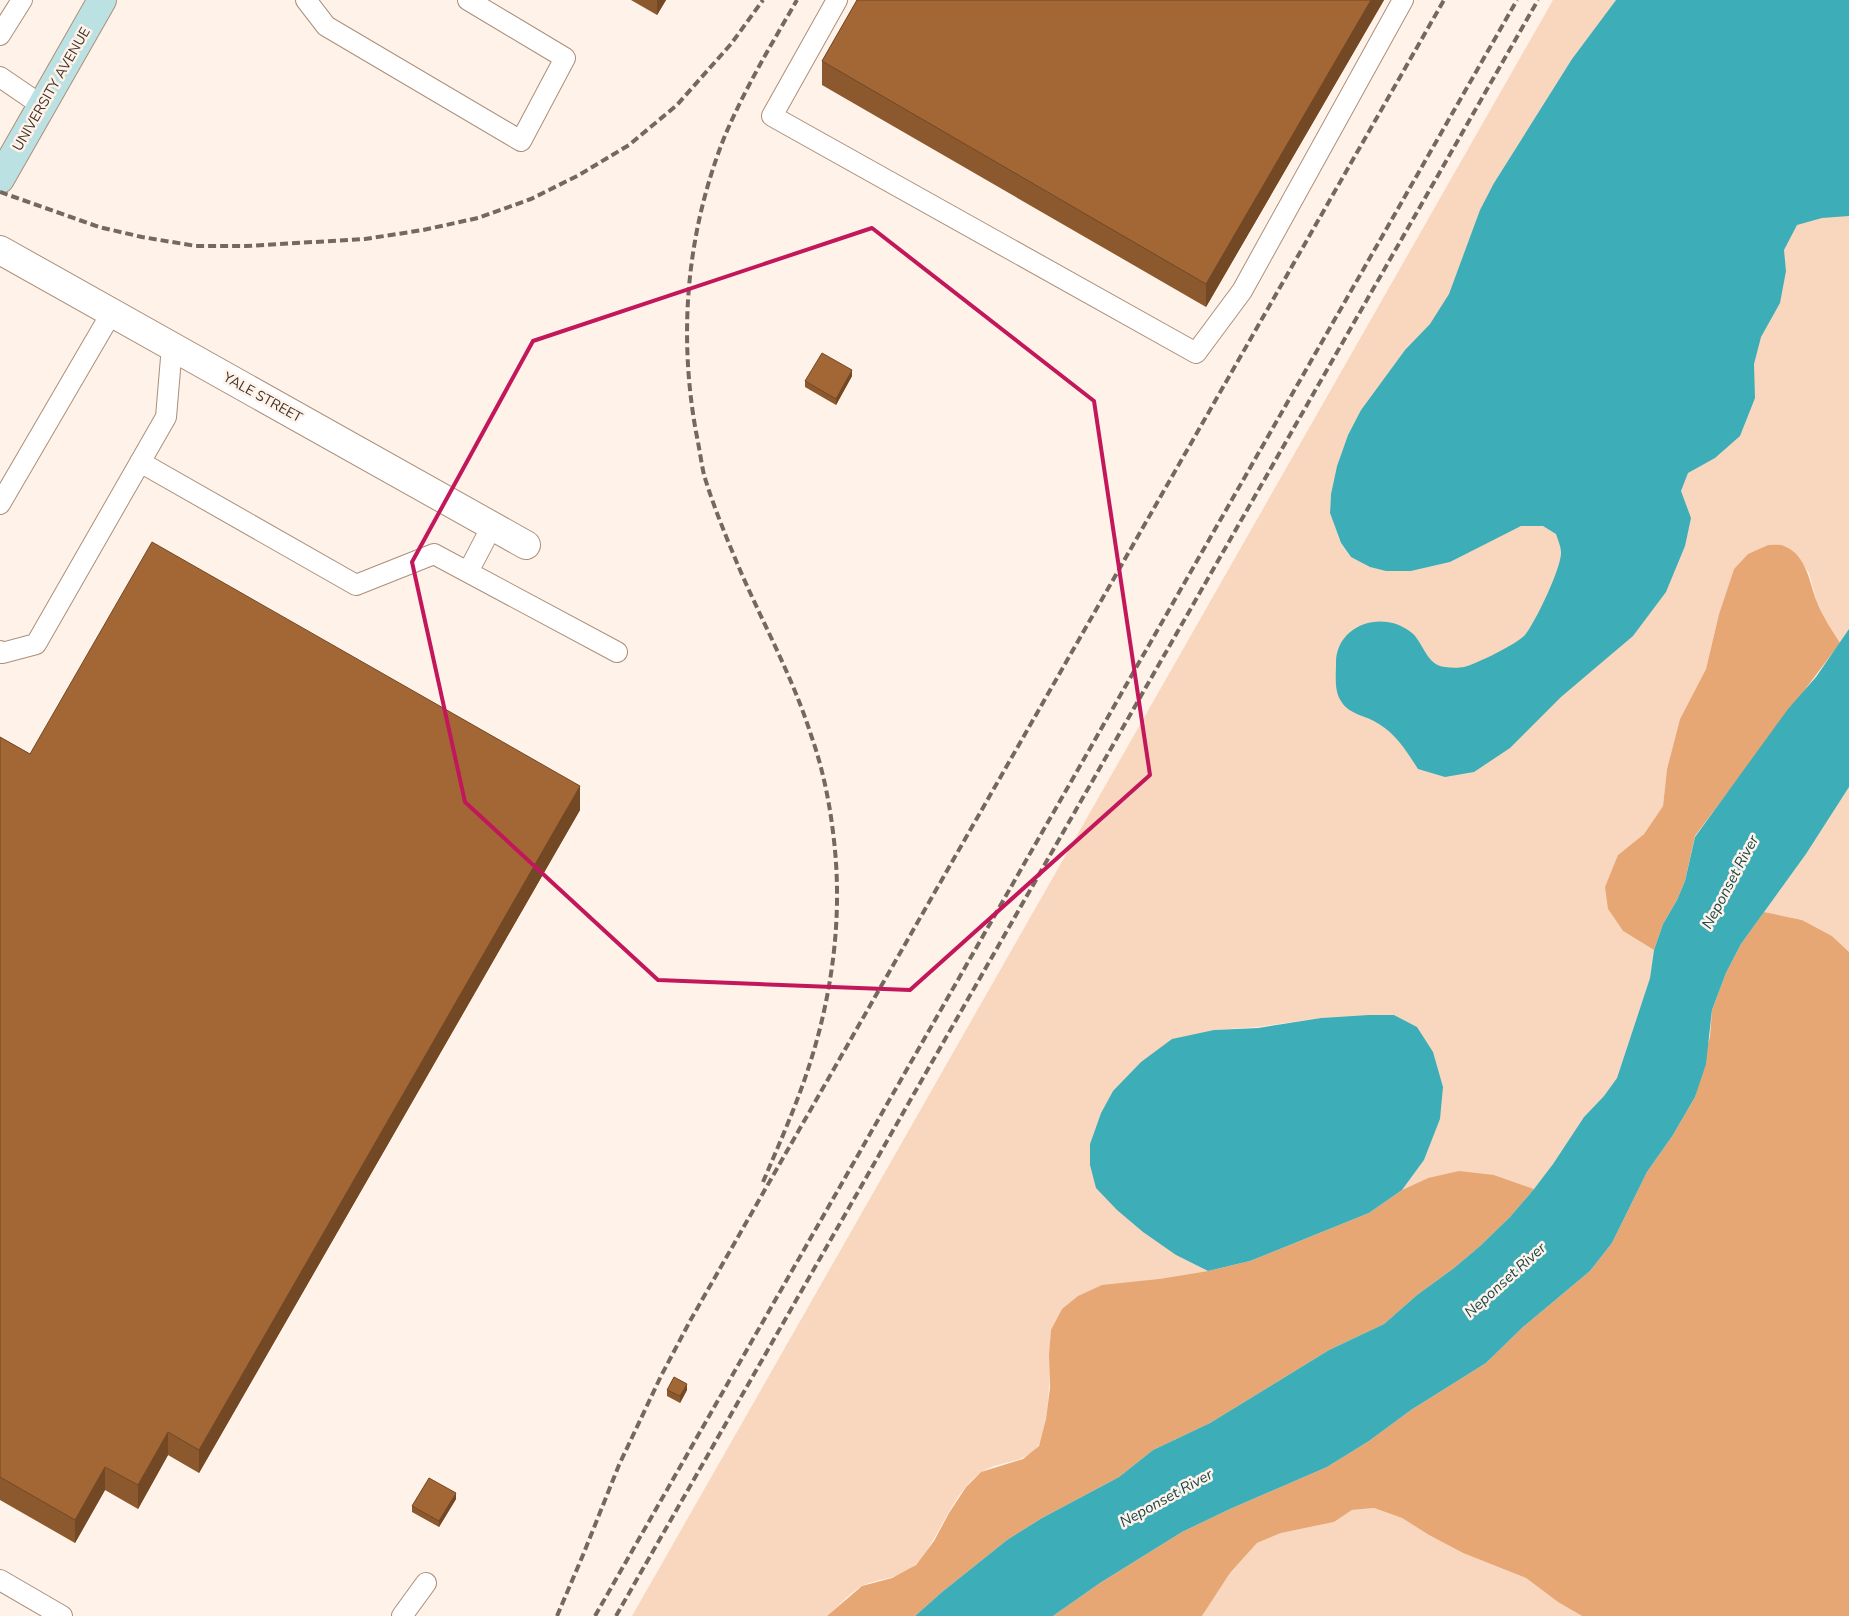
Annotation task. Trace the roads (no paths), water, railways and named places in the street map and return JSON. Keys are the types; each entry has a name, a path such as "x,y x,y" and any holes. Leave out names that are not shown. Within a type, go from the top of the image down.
{"main road":[{"name":"UNIVERSITY AVENUE","path":"0,178 102,0"}],"street":[{"name":"YALE STREET","path":"0,250 526,545"}],"lane":[{"path":"0,35 22,0"},
{"path":"306,0 326,26 522,141 565,58 468,0"},
{"path":"837,0 772,116 1196,354 1242,291 1403,0"},
{"path":"0,77 41,105"},
{"path":"0,504 112,312"},
{"path":"0,651 2,653 36,644 166,416 172,346"},
{"path":"140,462 356,585 434,554 617,652"},
{"path":"468,572 492,526"},
{"path":"0,1580 62,1616"},
{"path":"402,1616 426,1583"}],"water":[{"path":"1616,0 1849,0 1849,216 1822,218 1797,225 1784,250 1786,271 1780,303 1761,337 1754,364 1755,398 1740,436 1715,458 1688,473 1681,491 1691,518 1685,546 1666,592 1633,636 1561,697 1510,748 1474,772 1445,777 1418,769 1391,733 1374,721 1344,706 1336,688 1338,650 1344,638 1353,630 1364,624 1388,622 1401,626 1412,633 1434,663 1439,666 1464,667 1496,653 1521,639 1535,619 1547,595 1560,559 1561,552 1556,534 1543,526 1521,526 1450,562 1411,571 1386,571 1370,567 1351,557 1341,543 1330,513 1331,494 1337,466 1348,435 1361,410 1405,350 1430,324 1449,294 1480,210 1494,183 1572,59"},
{"name":"Neponset River","path":"1849,629 1849,787 1806,854 1741,944 1726,973 1712,1010 1706,1064 1695,1097 1673,1135 1647,1172 1612,1243 1590,1271 1523,1327 1486,1363 1411,1410 1369,1441 1327,1467 1182,1532 1100,1583 1053,1616 915,1616 1007,1540 1042,1518 1119,1477 1153,1450 1210,1423 1329,1350 1384,1324 1417,1295 1480,1246 1510,1217 1553,1164 1584,1117 1604,1096 1617,1078 1650,978 1654,950 1663,924 1677,900 1685,881 1695,837 1788,709 1816,677"},
{"path":"1394,1015 1417,1027 1433,1052 1443,1087 1440,1119 1424,1160 1402,1190 1369,1213 1250,1261 1208,1271 1176,1255 1143,1232 1117,1210 1096,1188 1090,1165 1090,1144 1101,1113 1113,1091 1141,1062 1172,1039 1214,1030 1258,1028 1321,1018"}],"railway":[{"path":"0,192 99,227 142,237 196,246 246,246 365,239 423,230 478,218 531,199 579,175 629,145 677,105 731,44 763,0"},
{"path":"763,1182 789,1122 806,1076 826,1004 834,947 837,890 836,861 827,795 819,759 811,735 786,669 746,584 715,508 704,475 691,395 687,320 694,246 711,174 724,138 740,103 797,0"},
{"path":"557,1616 619,1465 661,1376 690,1321 1444,0"},
{"path":"595,1616 1517,0"},
{"path":"616,1616 1538,0"}]}
